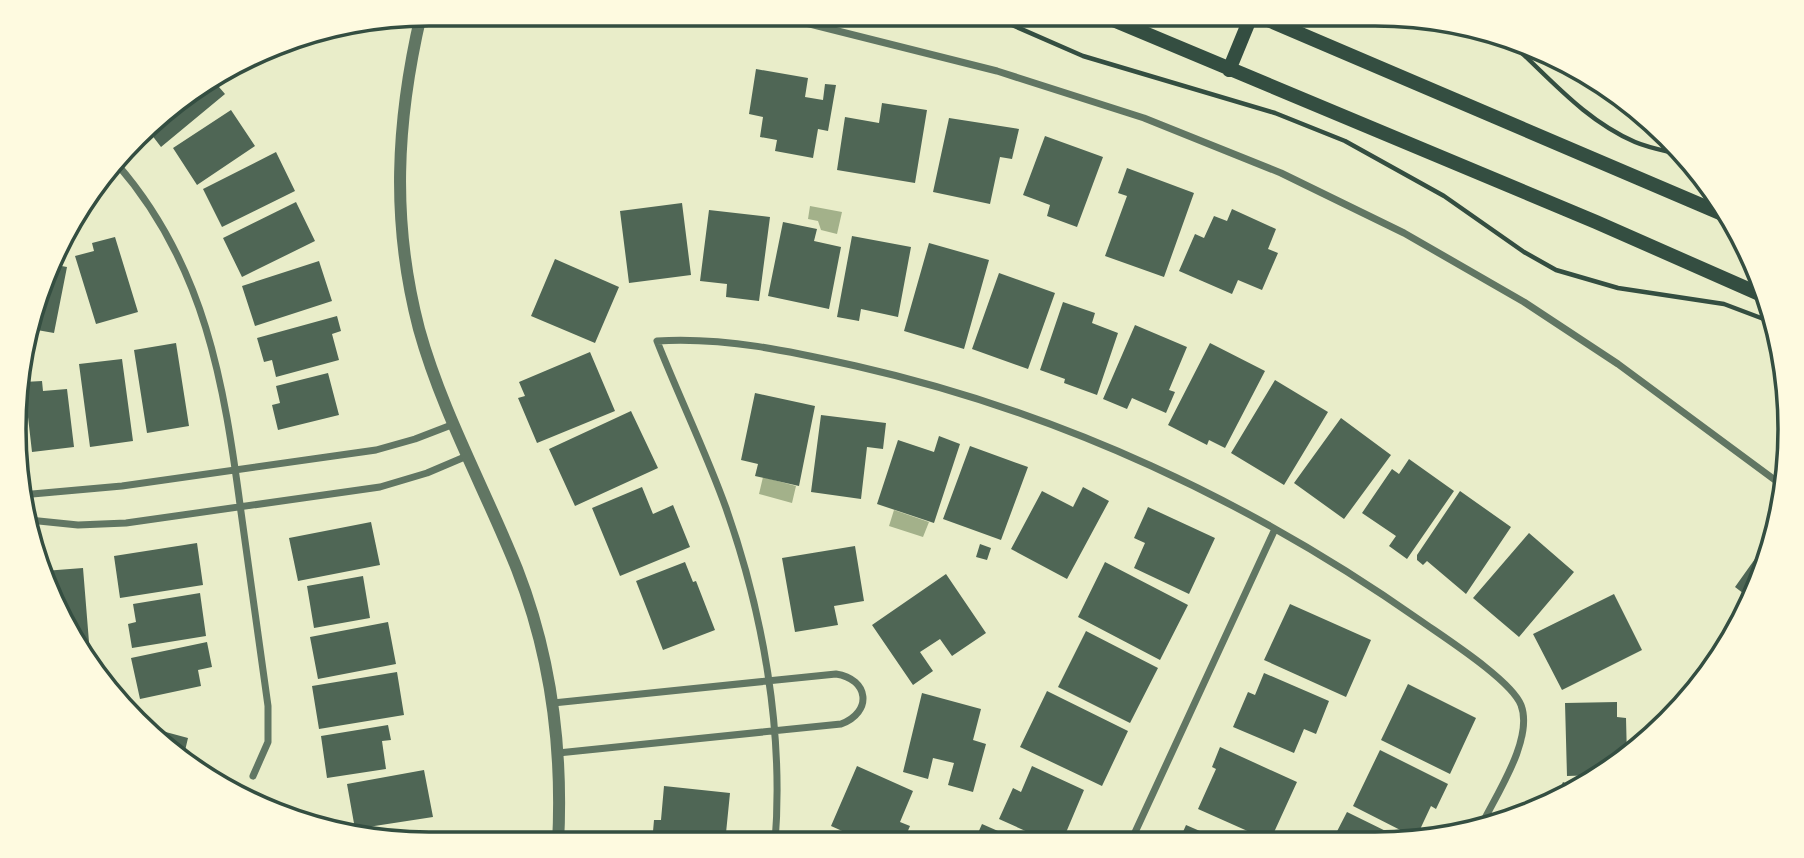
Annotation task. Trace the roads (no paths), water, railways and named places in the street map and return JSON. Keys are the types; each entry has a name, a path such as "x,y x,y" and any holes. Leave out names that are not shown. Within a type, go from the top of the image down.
{"main road":[{"path":"1127,26 1596,222 1753,291"},
{"path":"1229,69 1248,26"},
{"path":"1281,26 1713,210"}],"street":[{"path":"418,26 407,73 400,134 399,201 406,267 419,329 517,571 540,639 553,703 558,753 558,832"},
{"path":"816,26 997,71 1144,118 1281,173 1404,233 1524,302 1618,364 1774,480"},
{"path":"121,169 149,205 185,268 210,332 223,387 269,726 264,757 253,776"},
{"path":"775,832 773,731 753,599 725,507 657,341 705,339 747,343 907,378 1006,407 1125,453 1206,491 1275,529 1369,584 1440,634 1503,683 1521,706 1525,725 1522,742 1486,816"},
{"path":"32,494 376,450 415,439 455,423"},
{"path":"37,521 78,525 126,523 380,487 427,473 468,455"},
{"path":"1135,832 1275,529"},
{"path":"553,703 836,674 850,676 860,685 864,697 861,710 854,719 841,724 558,753"}]}
